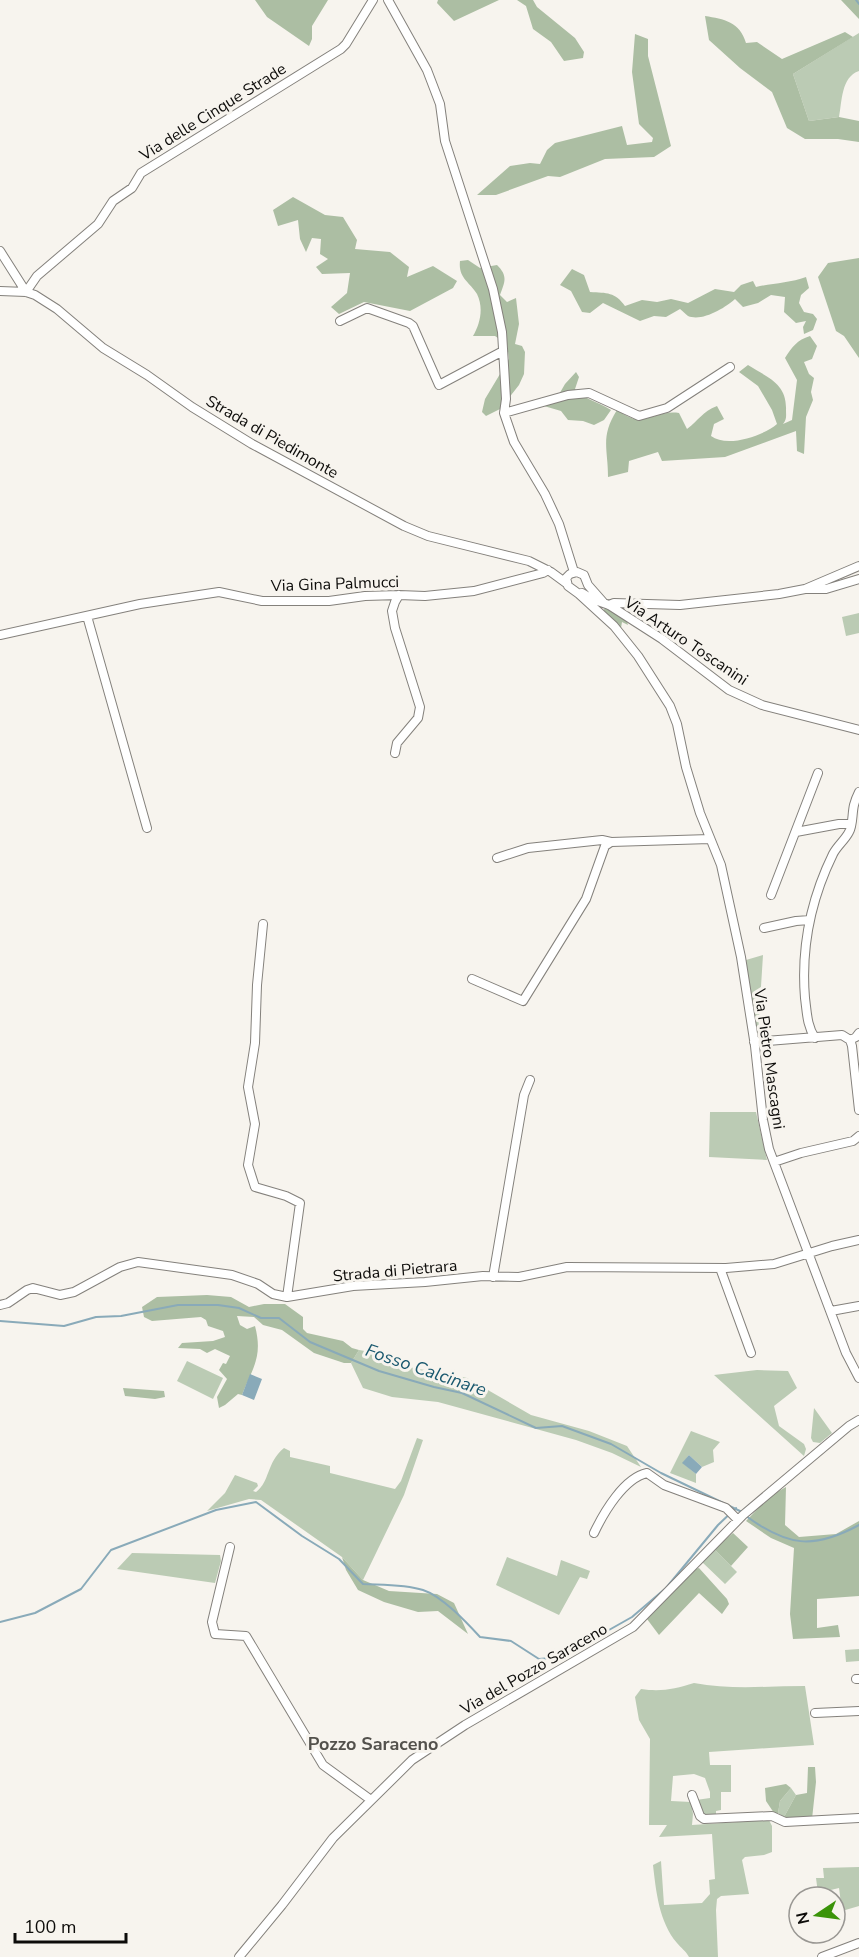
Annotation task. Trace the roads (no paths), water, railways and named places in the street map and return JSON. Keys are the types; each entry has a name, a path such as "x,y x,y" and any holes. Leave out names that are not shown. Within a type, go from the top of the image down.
{"street":[{"name":"Via delle Cinque Strade","path":"26,292 37,276 98,224 113,201 132,188 141,173 341,49 373,0"},
{"path":"388,0 427,70 440,104 445,141 493,289 502,332 506,399 504,413 514,442 545,494 559,524 572,573 566,583 570,589 581,593 590,587"},
{"path":"0,252 26,292"},
{"name":"Strada di Piedimonte","path":"0,291 26,292 35,295 57,309 103,348 252,444 404,526 428,536 529,561 566,583"},
{"path":"340,321 367,308 409,323 413,326 439,386 503,351"},
{"path":"504,413 568,395 589,393 639,416 667,408 730,367"},
{"path":"805,589 859,566"},
{"name":"Strada di Piedimonte","path":"549,571 572,573"},
{"name":"Via Gina Palmucci","path":"0,635 140,604 219,592 262,601 329,601 366,596 425,596 474,591 549,571"},
{"path":"572,573 584,575 590,587 595,609"},
{"path":"606,603 680,605 757,597 805,589 826,589 859,579"},
{"name":"Via Arturo Toscanini","path":"590,587 606,603 662,639 729,690 762,705 859,730"},
{"name":"Via Arturo Toscanini","path":"581,593 606,603"},
{"name":"Via Pietro Mascagni","path":"581,593 614,626 638,656 669,706 677,724 686,767 700,813 721,866 741,957 763,1120 774,1162 846,1353 859,1377"},
{"path":"395,753 397,743 418,718 420,707 395,628 392,611 399,595"},
{"path":"87,616 147,828"},
{"path":"771,895 818,773"},
{"path":"815,1038 809,1030 807,1020 804,983 805,951 810,920 833,854 853,829 854,804 859,792"},
{"path":"796,832 839,824 853,829"},
{"path":"497,858 528,848 602,840 611,843 710,839"},
{"path":"472,979 523,1002 586,899 605,846 611,843"},
{"path":"764,928 810,920"},
{"path":"0,1305 8,1303 33,1288 60,1295 74,1292 120,1267 138,1262 232,1275 258,1284 273,1294 287,1297 300,1203 255,1186 248,1165 255,1124 248,1087 255,1044 257,985 263,924"},
{"path":"850,1040 859,1033"},
{"path":"754,1042 842,1035 850,1040 857,1067 859,1110"},
{"path":"492,1276 524,1095 530,1080"},
{"path":"774,1162 853,1141 859,1136"},
{"name":"Strada di Pietrara","path":"287,1297 353,1286 492,1276 519,1277 567,1267 720,1268 774,1264 859,1240"},
{"path":"720,1268 751,1353"},
{"path":"831,1311 859,1306"},
{"name":"Via del Pozzo Saraceno","path":"239,1957 333,1838 412,1760 465,1725 633,1627 738,1520 859,1420"},
{"path":"594,1533 625,1485 631,1479 647,1473 664,1485 726,1508 738,1520"},
{"path":"230,1547 212,1622 215,1634 246,1636 323,1765 371,1800"},
{"path":"816,1713 859,1711"},
{"path":"692,1795 700,1816 704,1819 772,1816 785,1822 859,1818"},
{"path":"822,1957 859,1943"}],"water":[{"path":"250,1374 262,1379 254,1400 242,1395"},
{"path":"689,1455 702,1467 696,1474 682,1463"}],"waterway":[{"path":"856,0 859,4"},
{"name":"Fosso Calcinare","path":"0,1321 64,1326 96,1317 121,1316 178,1305 218,1305 239,1308 261,1318 279,1318 310,1342 379,1371 462,1393 536,1428 562,1426 611,1444 661,1473 742,1512"},
{"path":"0,1622 35,1613 81,1589 111,1550 216,1510 256,1502 302,1536 339,1559 363,1584 423,1590 446,1604 480,1637 511,1641 539,1659 551,1658 593,1639 632,1617 666,1588 718,1525 736,1508"},
{"name":"Fosso Calcinare","path":"746,1516 774,1534 801,1541 828,1538 859,1525"}],"district":[{"name":"Pozzo Saraceno","path":"373,1744"}]}
